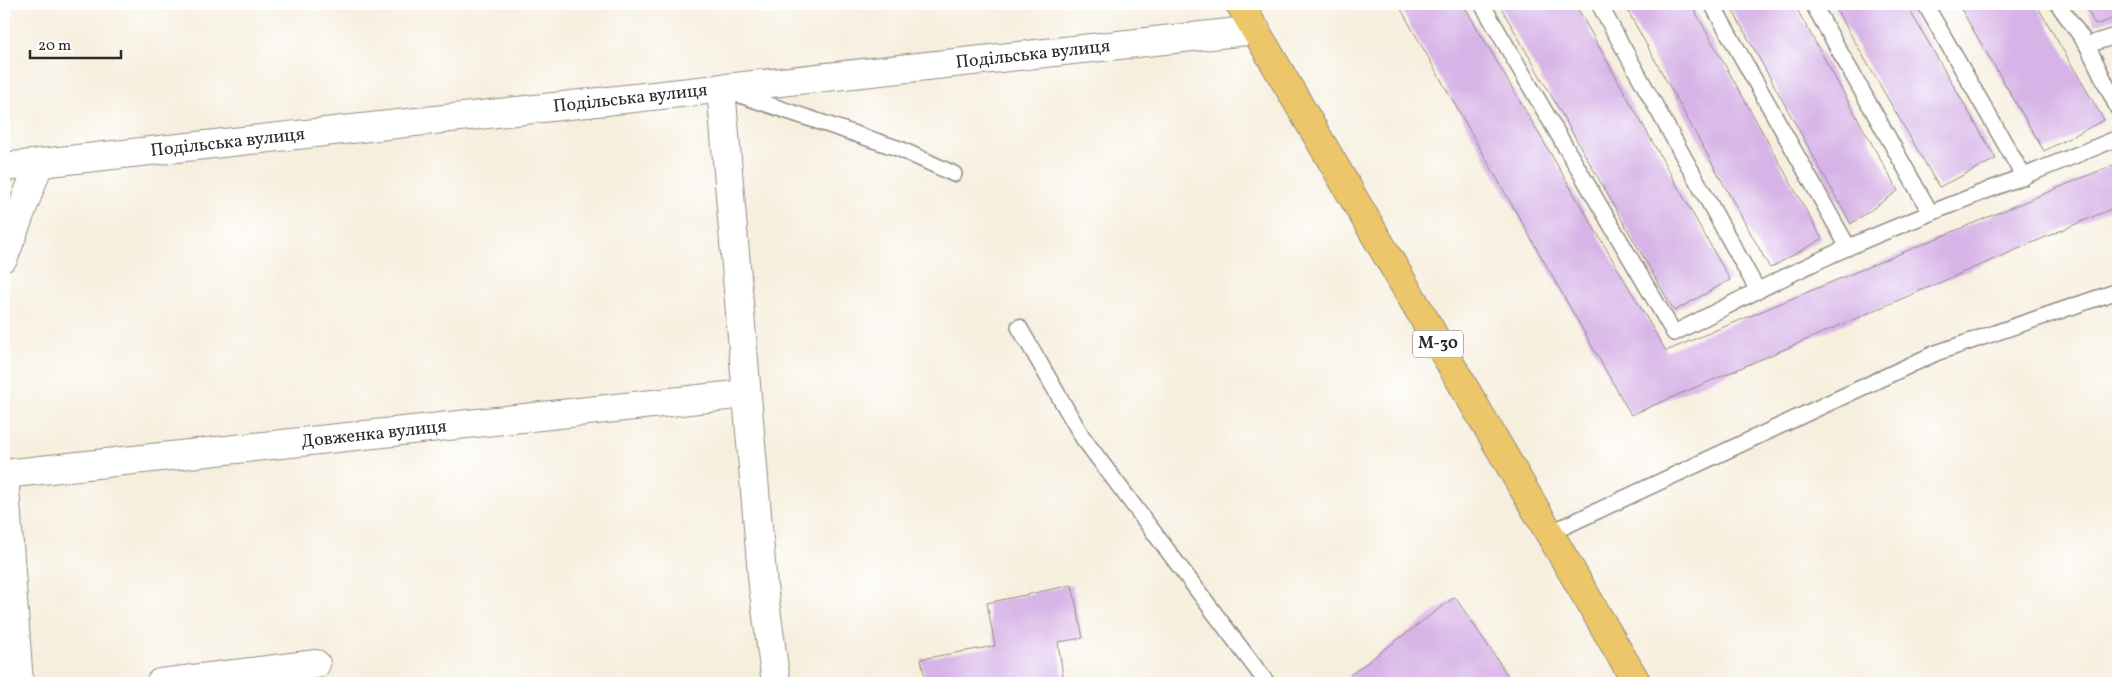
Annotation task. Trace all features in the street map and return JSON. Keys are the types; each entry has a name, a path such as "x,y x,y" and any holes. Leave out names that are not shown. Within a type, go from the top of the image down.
{"highway":[{"name":"М-30","path":"1240,4 1637,683"}],"street":[{"name":"Подільська вулиця","path":"4,167 1256,30"},
{"path":"721,88 745,394 763,586 776,683"},
{"path":"4,257 39,164"},
{"name":"Довженка вулиця","path":"4,474 745,394"},
{"path":"4,474 19,683"},
{"path":"160,683 316,664"}],"lane":[{"path":"1482,4 1674,333 1848,247 1930,212 2024,177 2118,138"},
{"path":"1598,4 1758,291"},
{"path":"1712,4 1848,247"},
{"path":"1813,4 1930,212"},
{"path":"1925,4 2024,177"},
{"path":"2058,4 2087,46 2118,110"},
{"path":"2087,46 2118,35"},
{"path":"721,88 900,149 954,174"},
{"path":"1550,533 1936,353 2118,291"},
{"path":"1019,327 1083,438 1267,683"}],"building":[{"path":"1398,4 1463,4 1666,351 2118,163 2118,206 1631,415"},
{"path":"1499,4 1575,4 1730,280 1674,311"},
{"path":"1624,4 1691,4 1822,239 1770,268"},
{"path":"1729,4 1794,4 1898,191 1851,224"},
{"path":"1833,4 1906,4 1996,159 1939,187"},
{"path":"1958,4 2036,4 2104,120 2044,151"},
{"path":"2085,4 2118,4 2118,17 2095,25"},
{"path":"1072,585 1083,638 1058,642 1064,683 926,683 921,659 995,646 987,603"},
{"path":"1455,597 1509,677 1499,683 1356,683 1350,675"}]}
